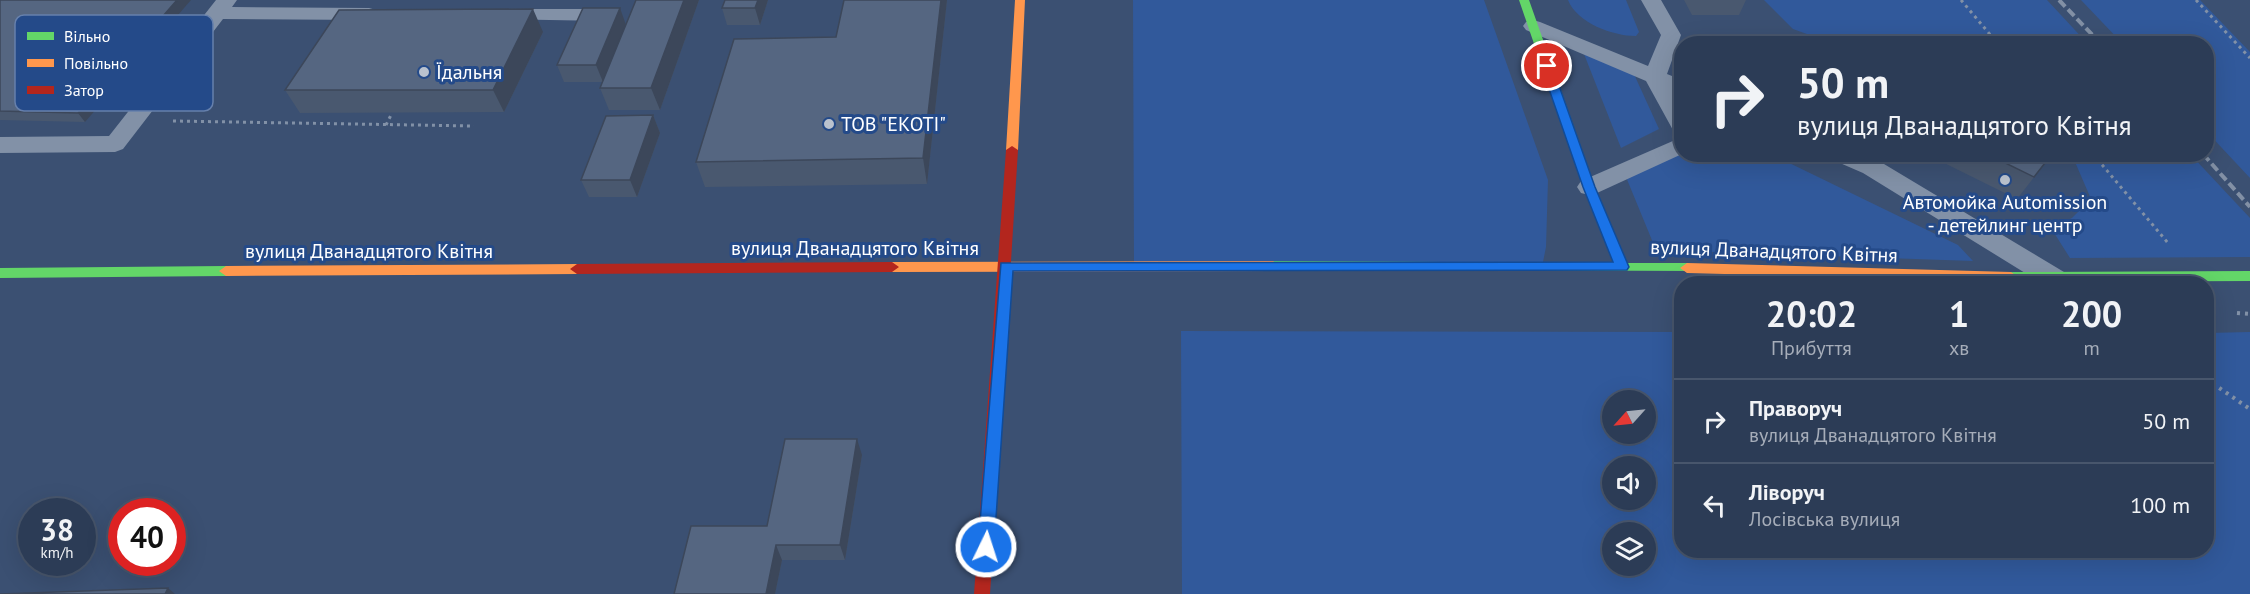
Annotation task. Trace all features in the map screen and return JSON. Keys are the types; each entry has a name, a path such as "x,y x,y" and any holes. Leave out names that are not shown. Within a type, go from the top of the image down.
{"street":[{"path":"982,594 1006,266 1020,0"},
{"path":"1524,0 1589,187 1622,267"},
{"name":"вулиця Дванадцятого Квітня","path":"0,273 1006,266 1622,267 1947,276"},
{"name":"вулиця Дванадцятого Квітня","path":"2214,277 2250,276"}],"lane":[{"path":"1651,0 1671,35 1655,77 1674,112"},
{"path":"222,7 391,14"},
{"path":"486,15 604,15"},
{"path":"1533,26 1674,85"},
{"path":"0,145 115,144 140,111"},
{"path":"1589,187 1674,149"},
{"path":"1859,162 2050,276"}],"path":[{"path":"1961,0 1991,36"},
{"path":"2196,0 2250,58"},
{"path":"386,125 392,113"},
{"path":"133,120 474,126"},
{"path":"2099,162 2196,276"},
{"path":"2214,384 2250,409"}],"shaded area":[{"path":"1133,0 1484,0 1548,180 1546,247 1542,267 1134,266"},
{"path":"1568,0 1626,0 1639,32 1636,36 1617,34 1597,27 1579,15"},
{"path":"1764,0 2047,0 2080,36 1812,36 1793,29"},
{"path":"2081,0 2200,0 2250,52 2250,178 2214,139 2214,36 2115,36"},
{"path":"1584,54 1633,72 1659,129 1621,148"},
{"path":"1674,155 1674,162 1787,162 1958,245 1973,261 1656,250 1626,177"},
{"path":"2075,162 2198,162 2250,218 2250,257 2070,258 2051,228 2072,218 2091,199"},
{"path":"1181,331 1674,332 1674,558 2214,558 2214,333 2250,332 2250,594 1182,594"}],"building":[{"path":"0,0 177,0 164,15 15,15 15,111 80,111 78,113 0,111"},
{"path":"636,0 684,0 651,88 600,88"},
{"path":"725,0 758,0 755,8 722,8"},
{"name":"ТОВ \"ЕКОТI\"","path":"844,0 941,0 923,158 696,162 734,39 836,37"},
{"path":"583,8 620,8 596,65 557,65"},
{"name":"Їдальня","path":"533,9 493,90 285,90 339,10"},
{"path":"653,115 630,180 581,180 606,116"},
{"path":"2003,162 2046,162 2034,177"},
{"path":"785,439 857,439 840,545 776,545 766,594 674,594 691,526 767,526"},
{"path":"168,588 165,594 0,594"}],"railway":[{"path":"2059,0 2093,36"},
{"path":"2210,162 2250,207"}],"traffic: fast":[{"path":"1524,0 1589,187 1622,267"},
{"path":"1273,266 1687,268"},
{"path":"0,273 226,271"},
{"path":"2214,276 2250,276"}],"traffic: slow":[{"path":"1012,150 1020,0"},
{"path":"892,267 1273,266"},
{"path":"1687,268 1975,276"},
{"path":"226,271 577,269"}],"traffic: jam":[{"path":"982,594 1012,150"},
{"path":"577,269 892,267"}],"place":[{"name":"Їдальня","path":"424,72"},
{"name":"ТОВ \"ЕКОТI\"","path":"829,124"},
{"name":"Автомойка Automission - детейлинг центр","path":"2005,180"}],"route":[{"path":"986,547 1006,266 1622,267 1589,187 1547,66"}]}
